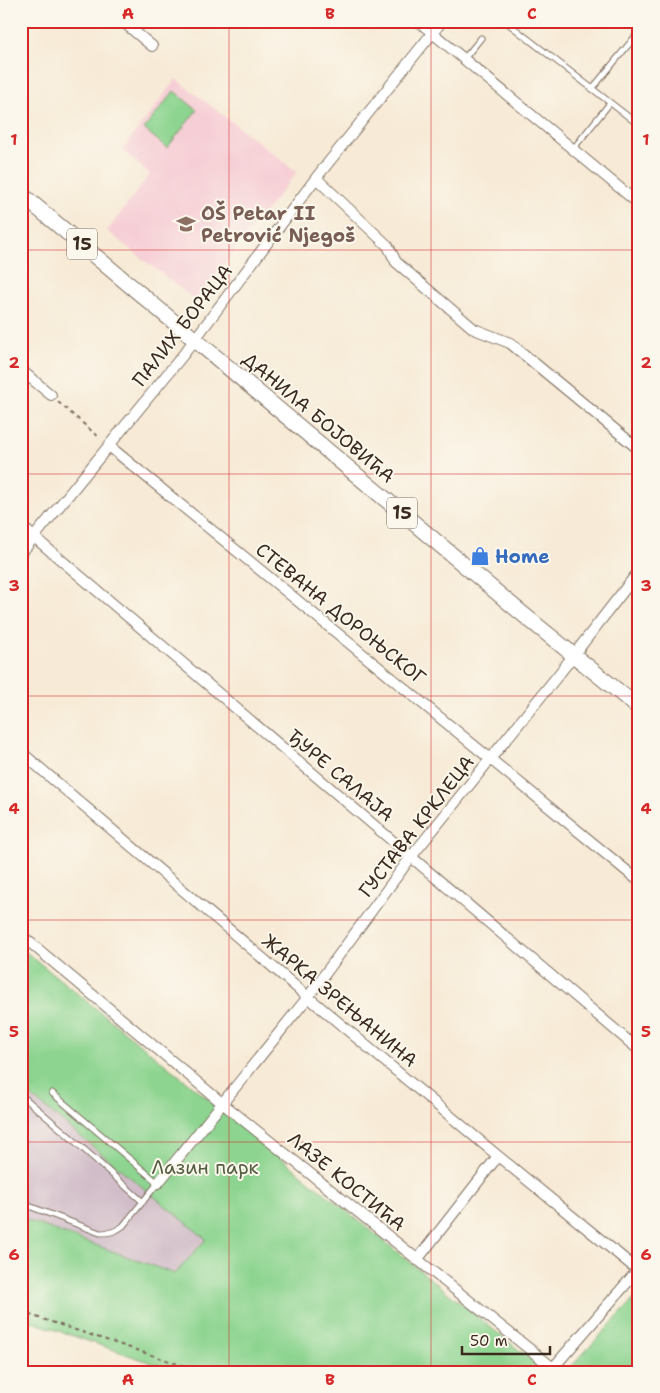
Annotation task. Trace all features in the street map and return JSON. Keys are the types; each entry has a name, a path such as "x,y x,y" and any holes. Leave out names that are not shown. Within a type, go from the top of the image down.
{"main road":[{"name":"ДАНИЛА БОЈОВИЋА","path":"21,194 519,611 639,708"}],"street":[{"path":"122,21 152,46"},
{"path":"418,21 639,204"},
{"name":"ПАЛИХ БОРАЦА","path":"21,553 195,339 316,178 442,21"},
{"path":"316,178 388,246 396,262 474,329 510,343 636,447"},
{"path":"21,370 51,395"},
{"name":"СТЕВАНА ДОРОЊСКОГ","path":"109,446 639,881"},
{"name":"ЂУРЕ САЛАЈА","path":"21,526 639,1050"},
{"name":"ГУСТАВА КРКЛЕЦА","path":"158,1183 308,997 411,857 574,655 639,571"},
{"name":"ЖАРКА ЗРЕЊАНИНА","path":"21,752 308,997 638,1271"},
{"name":"ЛАЗЕ КОСТИЋА","path":"21,935 222,1103 553,1368 638,1271"},
{"path":"417,1260 498,1156"}],"lane":[{"path":"505,21 639,124"},
{"path":"592,89 639,32"},
{"path":"464,59 481,38"},
{"path":"572,149 610,103"},
{"path":"21,1202 100,1233 116,1231 123,1226 158,1183 52,1093"},
{"path":"21,1096 70,1136 143,1202"}],"path":[{"path":"51,395 109,446"},
{"path":"21,1312 203,1372"}],"shaded area":[{"path":"176,79 297,172 195,300 107,231 150,174 122,150"},
{"path":"21,1089 206,1239 175,1274 21,1218"}],"green space":[{"path":"174,91 197,110 167,148 144,129"},
{"name":"Лазин парк","path":"21,948 546,1372 178,1372 21,1318 21,1218 175,1274 206,1239 21,1088"},
{"path":"639,1294 639,1372 566,1372"}],"place":[{"name":"OŠ Petar II Petrović Njegoš","path":"186,224"},
{"name":"Home","path":"480,556"}]}
